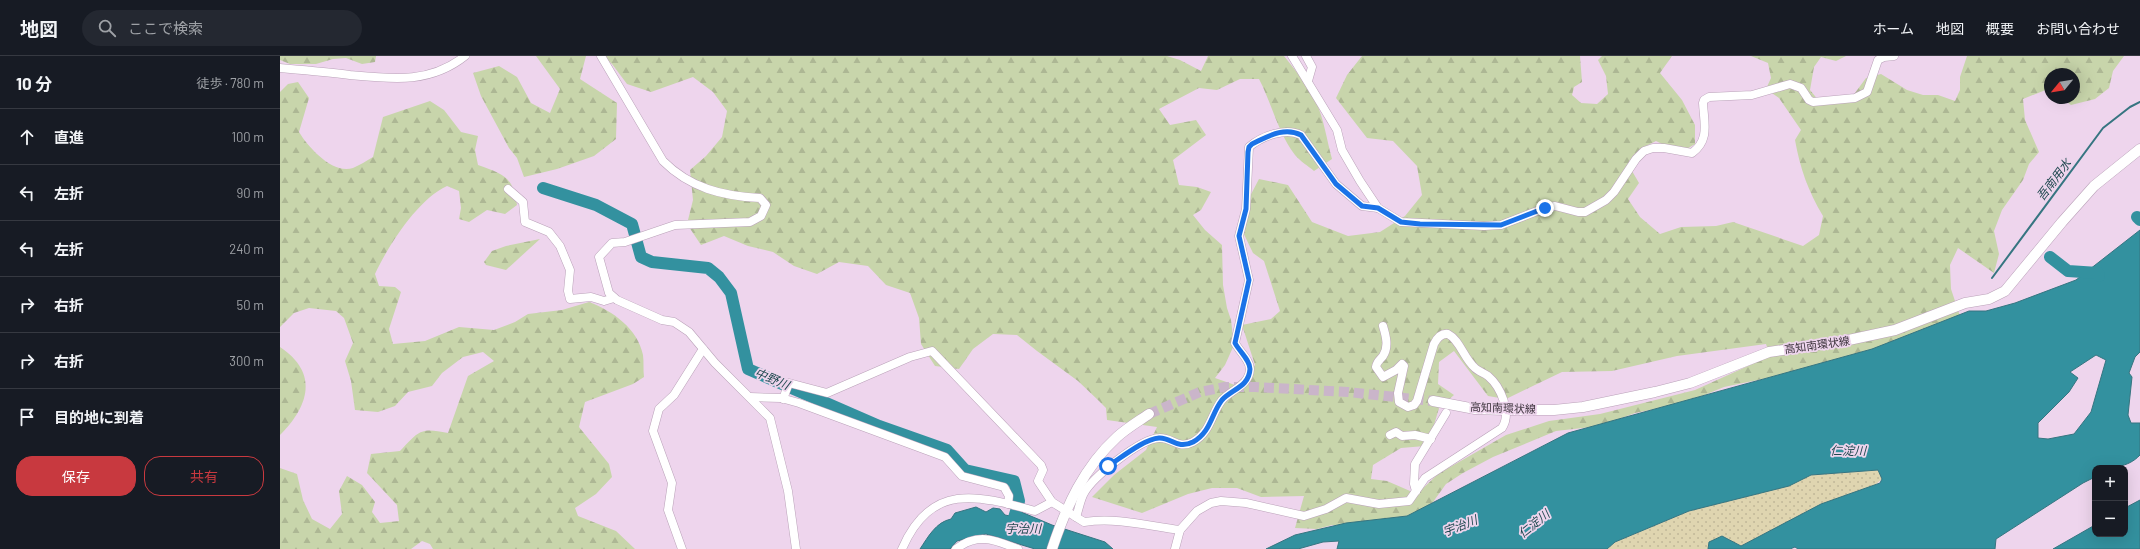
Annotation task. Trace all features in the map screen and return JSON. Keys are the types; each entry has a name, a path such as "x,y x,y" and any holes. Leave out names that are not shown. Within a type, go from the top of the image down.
{"main road":[{"name":"高知南環状線","path":"1434,401 1475,408 1506,410 1554,410 1583,407 1690,383 1769,352 1871,336 1895,330 1965,303 1989,299 2005,291 2094,186 2140,149"},
{"path":"1052,549 1062,520 1084,476 1095,461 1118,437 1149,414"}],"street":[{"path":"280,68 383,78 410,79 438,72 464,56"},
{"path":"601,56 663,161 673,171 682,178 710,190 733,197 760,198 766,205 761,216 750,222 675,225 629,241 612,243 599,256 609,293 614,298 662,320 674,322 695,336 703,349 729,378 770,418 788,491 796,549"},
{"path":"1292,56 1338,130 1342,150 1378,208"},
{"path":"1306,56 1312,67 1308,81"},
{"path":"1076,516 1084,493 1108,466 1149,440 1160,438 1177,445 1193,442 1207,430 1218,406 1224,398 1240,387 1249,374 1250,367 1247,360 1235,343 1249,280 1239,236 1246,209 1249,147 1270,136 1284,131 1294,132 1301,135 1336,184 1362,206 1378,208 1401,222 1484,226 1501,225 1545,208 1555,206 1578,212 1585,212 1606,200 1614,192 1636,159 1644,151 1664,148 1692,153 1701,146 1704,128 1704,100 1709,97 1739,97 1752,95 1790,84 1801,88 1809,100 1813,102 1855,98 1867,92 1878,60 1884,57 1894,56"},
{"path":"508,189 523,202 525,222 549,232 560,246 570,270 568,292 570,299 591,297 604,301 614,298"},
{"path":"1175,549 1180,530 1197,511 1216,502 1246,503 1304,516 1326,509 1346,498 1379,504 1409,501 1425,478 1502,428 1505,423 1506,410 1500,391 1489,377 1475,368 1450,335 1445,334 1437,338 1417,401 1414,406 1404,406 1397,399 1404,366 1402,364 1383,377 1376,367 1376,363 1384,355 1386,346 1384,326"},
{"path":"682,549 668,510 672,483 653,430 659,409 674,395 703,349"},
{"path":"783,398 789,383 827,393 910,357 932,351 1042,465 1043,470 1038,481 1052,502 1084,522 1098,520 1121,521 1180,530"},
{"path":"750,397 783,398 945,457 962,476 1004,487 1009,496 1008,504"},
{"path":"1416,491 1414,484 1415,464 1446,413"},
{"path":"1390,435 1396,432 1402,436 1415,435 1431,439"},
{"path":"902,549 914,526 925,513 943,502 977,498 1035,511 1052,502"},
{"path":"956,549 965,542 978,539 994,539 1018,549"}],"green space":[{"path":"280,56 376,56 375,62 362,64 346,58 333,59 316,64 290,64 280,60"},
{"path":"536,56 586,56 580,79 617,103 616,139 594,156 557,169 524,177 517,158 509,148 481,96 473,73 499,66 517,77 531,103 550,113 560,89"},
{"path":"603,56 1167,56 1180,60 1201,71 1208,56 1284,56 1313,96 1323,123 1332,159 1314,171 1295,155 1289,146 1259,79 1240,79 1217,90 1199,88 1159,109 1170,125 1196,120 1206,135 1173,160 1179,185 1197,187 1211,192 1201,210 1193,215 1205,230 1222,245 1223,285 1227,308 1231,320 1234,345 1225,365 1215,378 1235,385 1255,365 1242,325 1271,319 1280,311 1264,261 1253,253 1239,224 1248,200 1259,179 1288,185 1312,222 1348,236 1380,232 1405,216 1422,195 1417,166 1393,141 1367,138 1336,98 1347,75 1362,56 1580,56 1582,82 1574,87 1572,95 1581,103 1597,104 1608,94 1606,76 1598,60 1602,56 1672,56 1660,73 1682,100 1695,125 1695,144 1680,153 1656,141 1642,148 1629,161 1632,171 1639,183 1628,199 1640,217 1660,234 1681,227 1716,226 1733,222 1803,246 1819,235 1823,216 1805,179 1799,160 1795,140 1801,130 1779,98 1766,89 1771,78 1768,63 1751,56 1846,56 1836,61 1821,57 1814,67 1810,90 1819,101 1852,97 1866,78 1881,74 1907,90 1923,95 1938,95 1955,101 1960,90 1960,77 1967,56 2124,56 2113,71 2109,88 2095,99 2080,103 2080,68 2044,68 2044,91 2023,99 2025,120 2039,152 2029,164 2023,180 2002,210 1994,231 1999,254 1994,273 1958,248 1950,265 1951,289 1960,316 1941,330 1777,376 1724,387 1685,403 1635,413 1600,426 1556,431 1493,457 1463,473 1446,484 1433,502 1415,514 1398,522 1352,526 1332,525 1317,529 1295,528 1304,496 1261,497 1237,488 1212,488 1188,494 1142,513 1092,497 1114,475 1146,450 1157,427 1107,420 1106,408 1078,381 1017,335 993,334 973,349 959,369 935,366 921,344 919,318 910,293 886,285 868,266 839,262 817,274 794,266 773,252 748,246 724,236 701,245 687,224 693,200 690,170 706,156 722,137 727,111 713,92 693,77 651,92 627,84 612,64","holes":["1766,344 1770,356 1695,390 1600,414 1549,421 1506,435 1438,474 1417,494 1387,481 1371,479 1373,465 1401,448 1425,446 1432,432 1439,408 1454,395 1438,384 1439,362 1454,351 1488,396 1506,399 1562,372 1612,371 1677,356"]},
{"path":"298,82 309,98 299,132 308,145 329,164 345,169 353,168 373,157 383,117 430,101 444,110 461,132 478,136 475,150 478,165 500,174 513,188 517,205 505,214 487,210 469,222 459,219 461,208 459,191 447,186 436,192 425,201 405,224 388,250 375,274 379,286 395,287 401,292 389,329 393,344 425,341 459,327 494,330 515,322 528,314 562,310 589,302 607,310 623,322 636,337 643,355 644,377 633,384 585,402 579,427 609,464 612,477 596,494 575,508 578,516 616,531 635,549 433,549 430,544 422,541 411,549 280,549 280,468 297,474 303,500 312,519 330,529 342,514 339,491 347,476 362,485 375,502 372,512 380,523 399,521 397,505 367,473 371,454 400,451 421,432 431,430 448,433 468,376 494,361 483,352 463,357 442,373 432,386 408,392 395,406 378,412 355,410 351,381 345,361 353,343 344,318 336,311 309,308 294,313 280,327 280,92 288,84"},
{"path":"540,239 506,270 486,265 484,262 492,251 506,246"},
{"path":"280,347 292,357 301,368 305,379 306,390 298,413 280,435"}],"sand":[{"path":"1878,470 1882,479 1875,485 1741,546 1722,536 1716,549 1607,549 1615,542 1689,511 1812,475"}],"water":[{"name":"仁淀川","path":"2140,230 2140,352 2135,357 2129,373 2132,377 2128,415 2131,423 2140,423 2140,455 2125,465 2092,465 2092,478 1996,539 1995,549 1798,549 1795,547 1790,549 1708,549 1709,542 1722,536 1741,546 1821,504 1880,483 1882,479 1878,470 1811,475 1789,486 1689,511 1615,542 1607,549 1337,549 1339,541 1323,542 1298,549 1266,549 1295,535 1346,523 1407,516 1568,433 1872,349 1969,311 1986,311 2015,303 2076,280","holes":["2096,355 2106,360 2091,412 2074,434 2048,439 2038,438 2038,423 2069,392 2078,378 2070,372"]},
{"path":"2140,500 2140,549 2053,549 2092,527 2092,537 2128,537 2128,506"},
{"name":"宇治川","path":"976,507 986,512 993,508 1000,509 1005,515 1010,516 1014,509 1052,525 1105,542 1113,549 1035,549 986,534 957,541 950,549 920,549 941,523 951,519 955,513"}],"waterway":[{"name":"吾南用水","path":"1992,278 2103,128 2130,107 2140,102"},
{"name":"中野川","path":"543,188 596,205 632,224 641,257 652,262 708,268 719,277 731,293 748,369 879,426 947,450 965,470 1014,481 1019,501 1014,518"},
{"path":"2137,217 2140,220"},
{"path":"2050,257 2068,271 2098,273 2099,276"}],"tunnel":[{"path":"1149,414 1200,392 1225,387 1255,387 1348,392 1433,401"}],"route":[{"path":"1108,466 1149,440 1160,438 1177,445 1184,445 1193,442 1207,430 1218,406 1224,398 1240,387 1245,382 1249,374 1250,367 1247,360 1239,351 1235,343 1249,280 1248,270 1239,236 1246,209 1248,192 1248,152 1249,147 1252,144 1284,131 1294,132 1301,135 1336,184 1362,206 1378,208 1392,218 1401,222 1420,224 1456,223 1484,226 1501,225 1545,208"}]}
